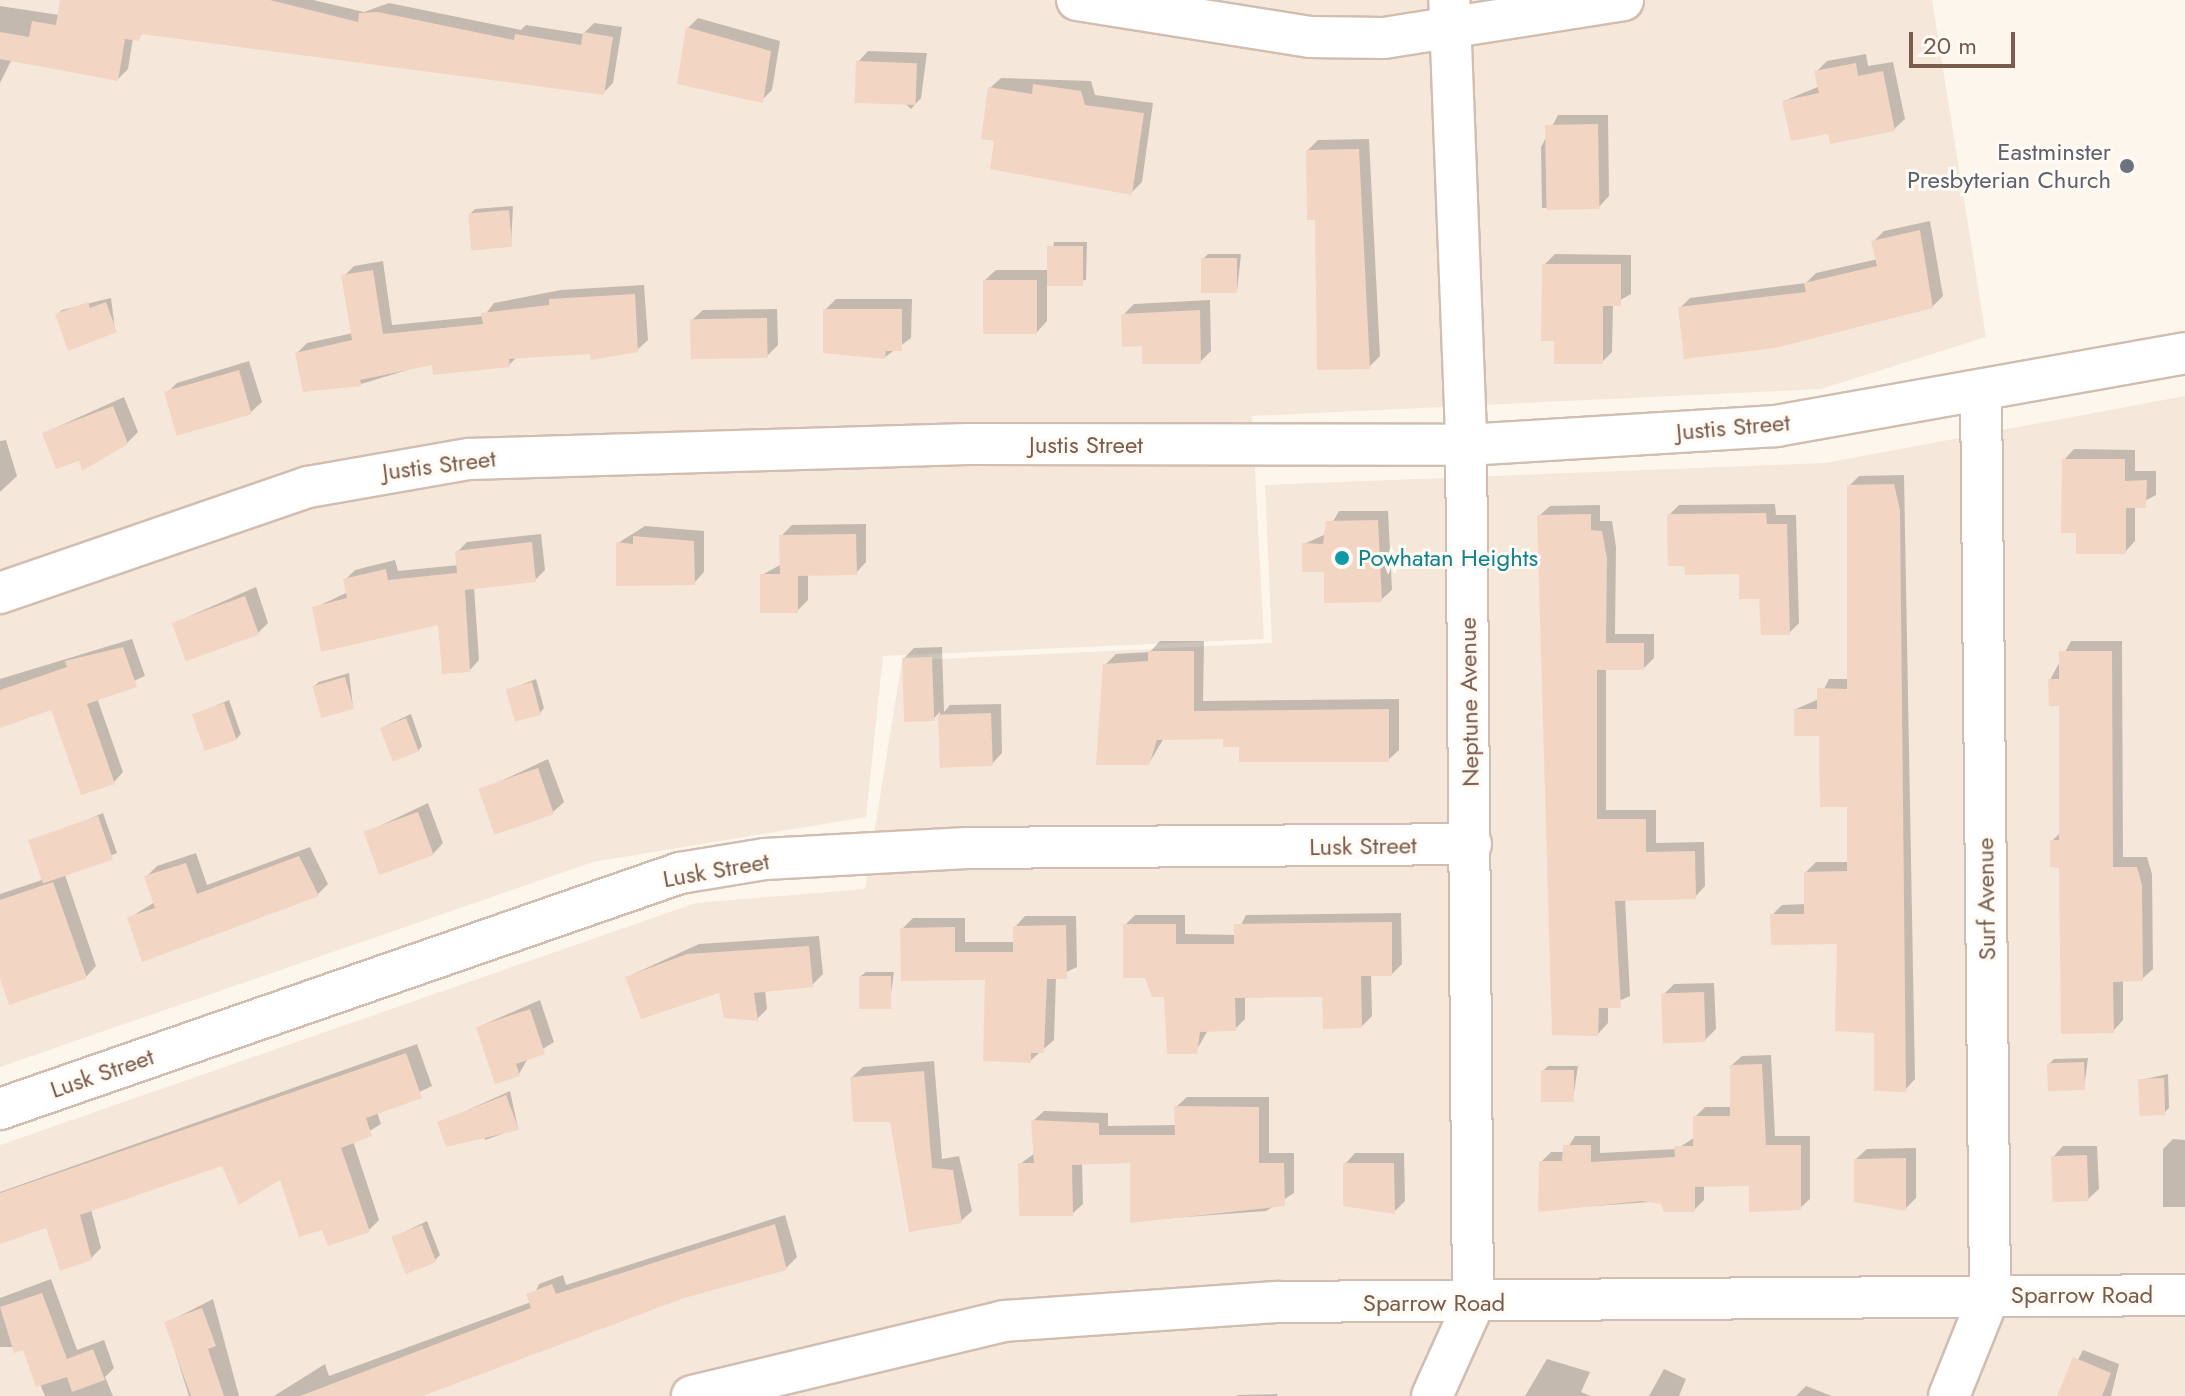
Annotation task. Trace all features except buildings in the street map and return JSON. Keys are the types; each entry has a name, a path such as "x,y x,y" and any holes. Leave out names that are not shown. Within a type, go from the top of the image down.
{"street":[{"path":"1077,0 1310,37 1451,16 1623,0"},
{"name":"Neptune Avenue","path":"1432,1396 1473,1305 1466,445 1451,16"},
{"name":"Justis Street","path":"0,593 308,487 469,459 969,444 1466,445 1776,426 1981,395 2185,353"},
{"name":"Surf Avenue","path":"1949,1396 1990,1294 1981,395"},
{"name":"Lusk Street","path":"0,1109 680,873 765,859 967,848 1471,844"},
{"name":"Sparrow Road","path":"692,1396 1004,1321 1277,1302 1473,1305 1990,1294 2185,1295"}],"shaded area":[{"path":"0,0 1932,0 1986,337 1821,389 1252,416 1264,639 883,656 866,817 593,862 0,1067"},
{"path":"2185,396 2185,1396 0,1396 0,1145 696,903 865,889 902,661 1272,643 1265,485 1825,463"}],"place":[{"name":"Eastminster Presbyterian Church","path":"2127,166"},
{"name":"Powhatan Heights","path":"1342,558"}]}
